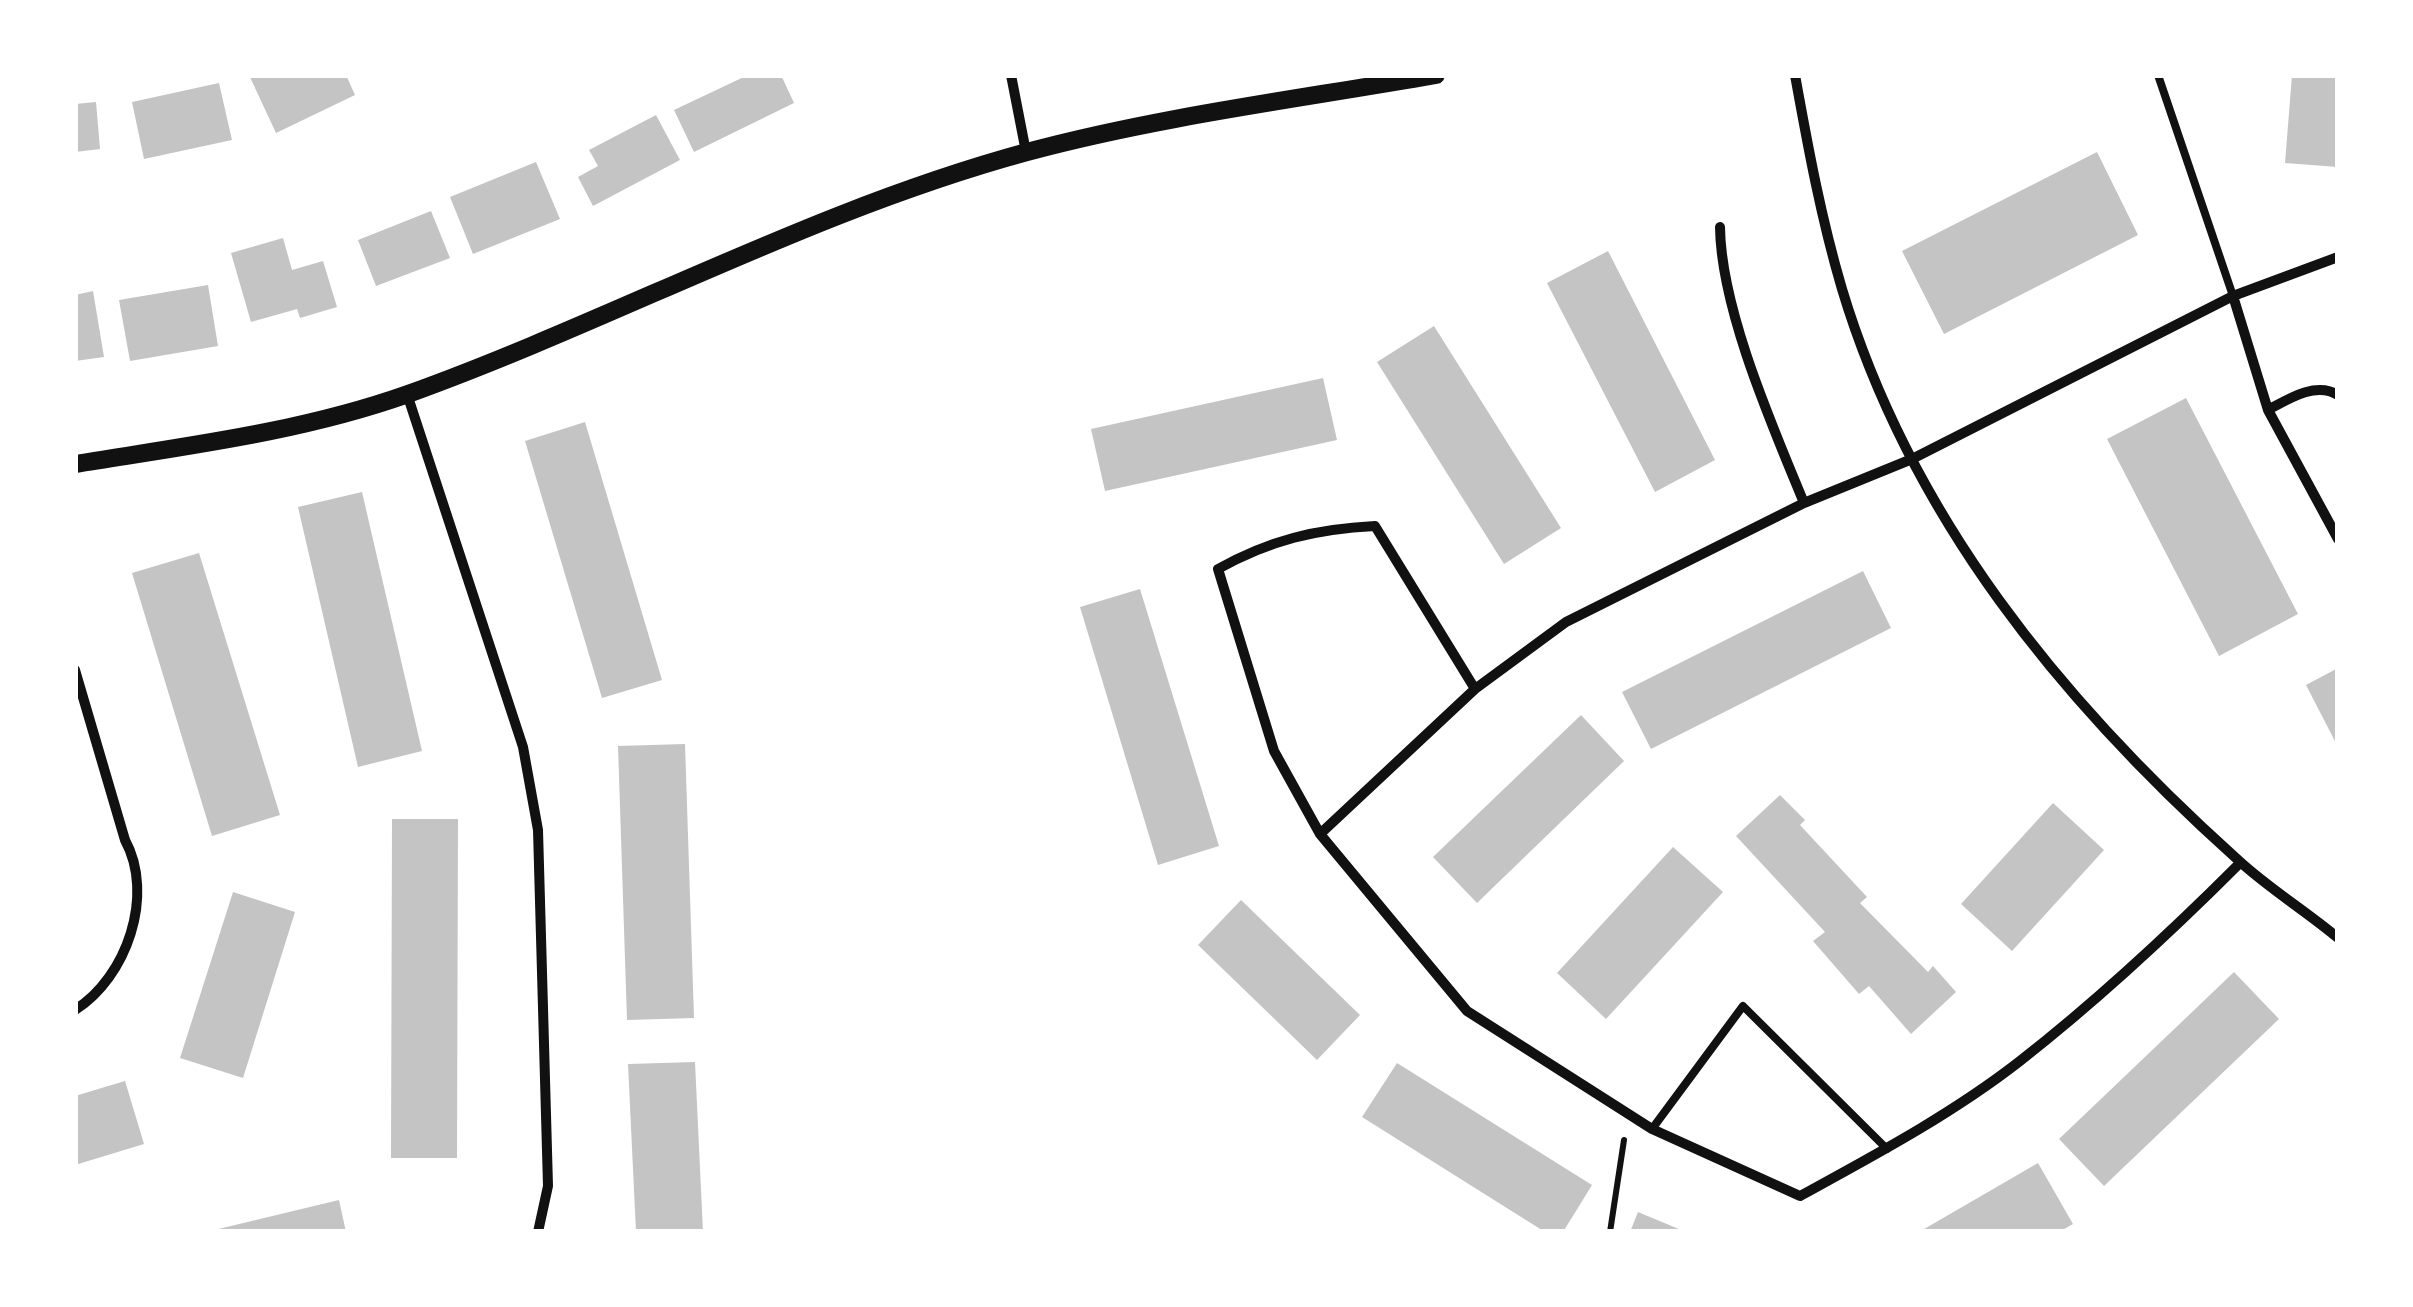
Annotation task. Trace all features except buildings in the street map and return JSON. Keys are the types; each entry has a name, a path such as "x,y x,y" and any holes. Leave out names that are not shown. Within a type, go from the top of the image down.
{"street":[{"path":"1011,75 1026,152"},
{"path":"75,464 320,420 407,394 870,206 1026,152 1436,75"},
{"path":"1795,75 1818,206 1866,358 1912,459 1982,580 2032,648 2100,727 2240,862 2338,938"},
{"path":"1720,227 1720,262 1779,441 1804,502"},
{"path":"1320,834 1475,689 1566,622 1804,502 1912,459 2233,296 2338,256"},
{"path":"2233,296 2268,410 2338,539"},
{"path":"2268,410 2298,393 2330,390 2338,394"},
{"path":"407,394 524,747 538,830 548,1186 538,1232"},
{"path":"1475,689 1376,526 1316,529 1260,546 1218,570 1274,751 1320,834 1466,1011 1652,1129 1800,1196 1887,1149 2020,1062 2159,944 2240,862"},
{"path":"75,670 125,840 138,865 139,890 118,965 92,1000 75,1010"}],"lane":[{"path":"2158,75 2233,296"},
{"path":"1652,1129 1743,1006 1887,1149"}],"path":[{"path":"1610,1232 1628,1114"}]}
